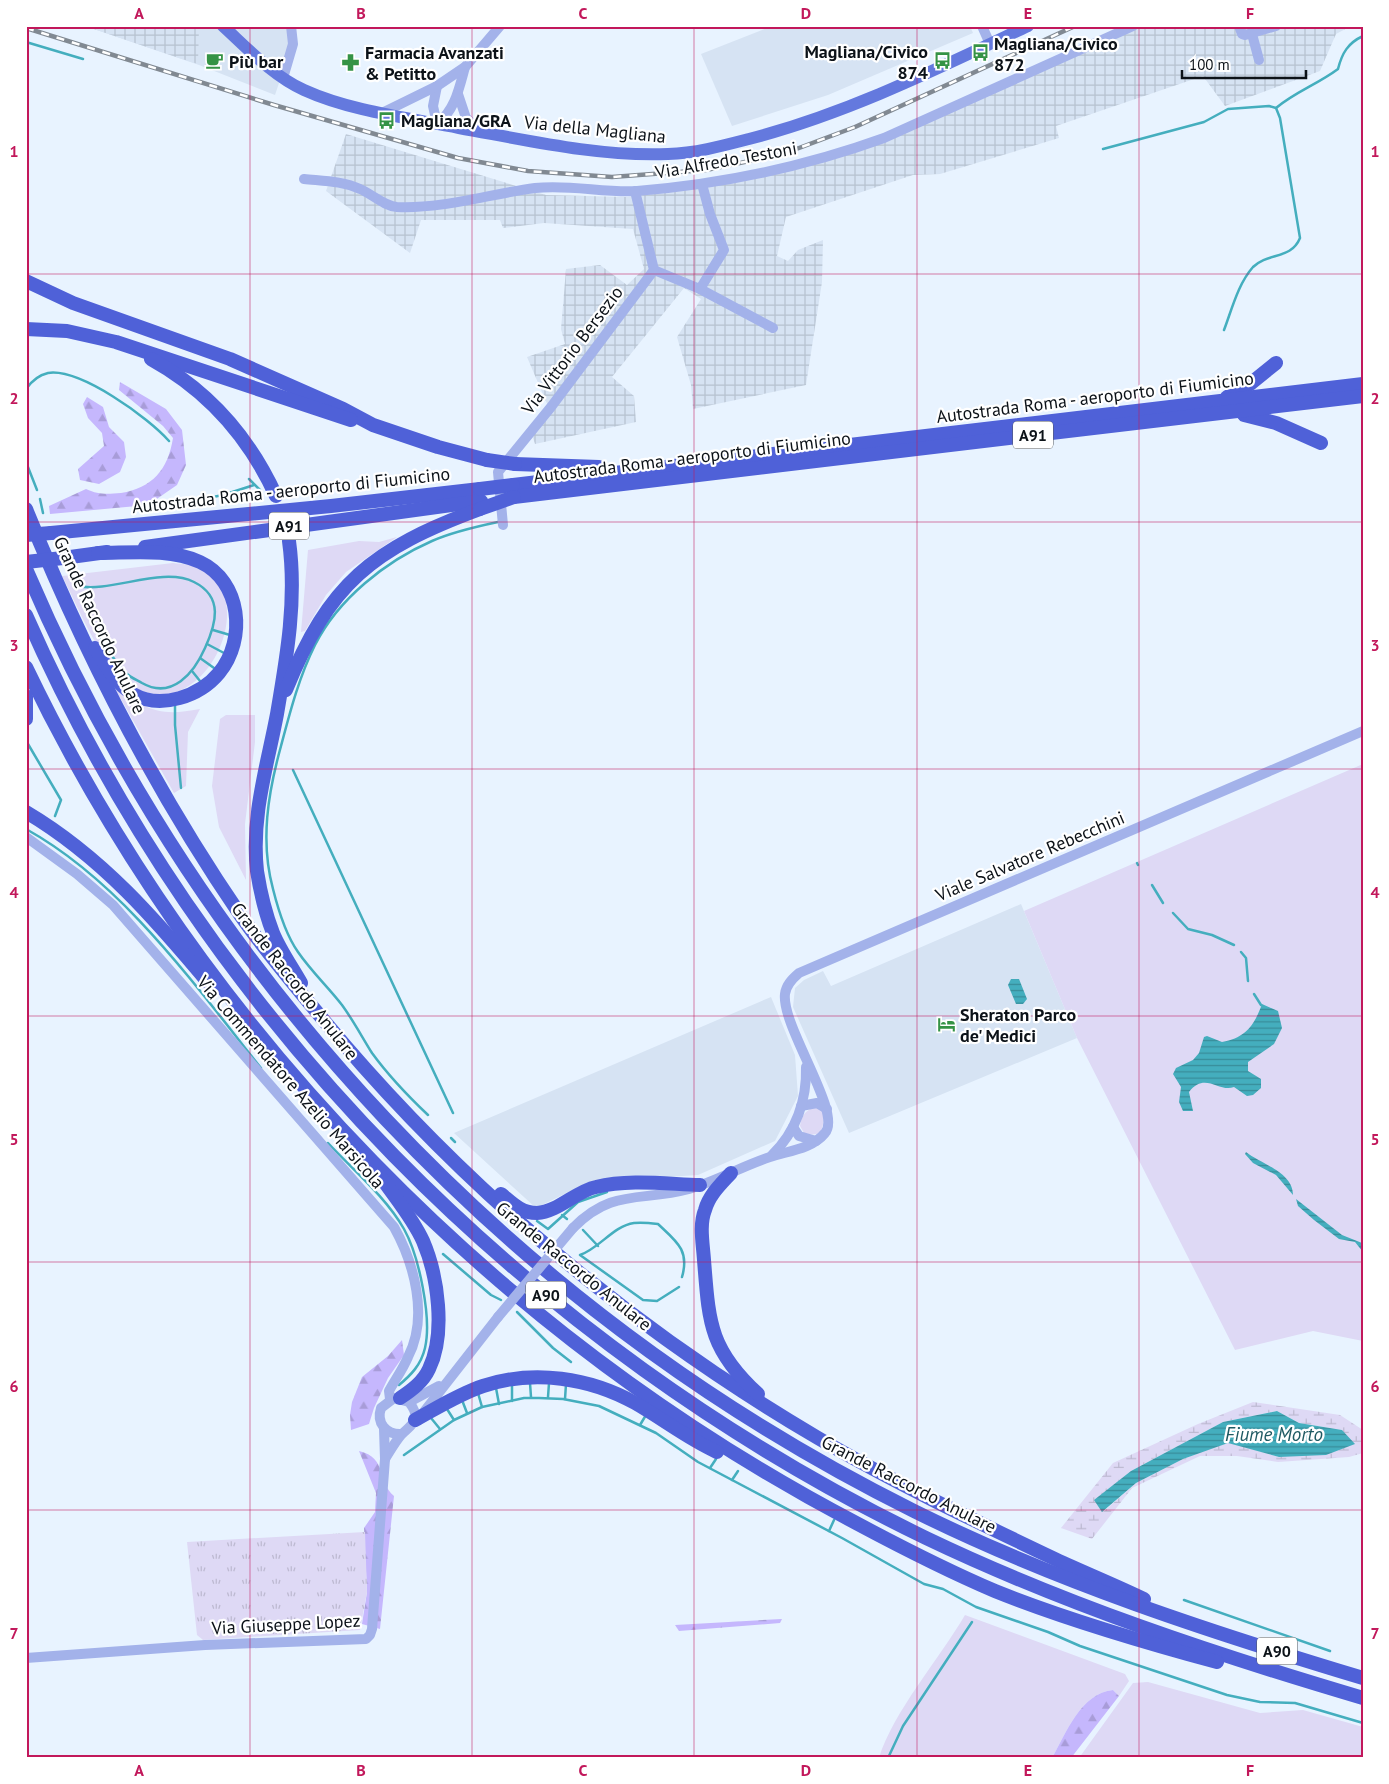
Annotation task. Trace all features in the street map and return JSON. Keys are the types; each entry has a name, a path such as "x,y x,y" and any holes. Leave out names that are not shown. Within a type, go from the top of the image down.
{"highway":[{"path":"26,281 74,303 230,360 343,409 373,425"},
{"path":"26,328 67,331 102,338 328,413 487,460 515,464 575,467 697,464"},
{"path":"102,338 153,360 206,396 228,419 251,450 276,496"},
{"path":"1218,401 1250,384 1276,363"},
{"name":"Autostrada Roma - aeroporto di Fiumicino","path":"26,562 480,500 514,491 697,464 1363,384"},
{"name":"Autostrada Roma - aeroporto di Fiumicino","path":"514,491 1363,396"},
{"path":"1211,414 1259,417 1321,443"},
{"path":"276,714 307,641 335,599 348,584 373,561 398,544 480,500 514,491"},
{"name":"Autostrada Roma - aeroporto di Fiumicino","path":"26,535 331,506 480,500"},
{"name":"Grande Raccordo Anulare","path":"26,509 53,576 97,670 140,752 248,925 350,1053 424,1132 503,1208 642,1323 727,1381 815,1436 938,1503 1124,1590 1191,1624"},
{"path":"289,541 293,572 292,604 276,714 258,802 255,847 258,873 274,934 307,992 350,1053"},
{"path":"53,576 105,664 131,692 150,700 176,699 192,693 212,679 227,659 235,628 232,596 220,576 199,562 181,556 142,552 98,553"},
{"name":"Grande Raccordo Anulare","path":"26,569 58,640 102,727 178,856 209,901 307,1032 377,1111 457,1193 524,1253 634,1340 732,1408 856,1481 973,1539 1060,1576 1191,1624 1363,1678"},
{"name":"A90","path":"26,615 84,735 163,867 212,941 291,1042 398,1160 466,1226 530,1283 619,1352 692,1404 802,1472 890,1519 968,1557 1081,1604 1202,1648 1363,1698"},
{"path":"26,667 61,739 126,848 223,988 269,1045 359,1148 462,1249 544,1319 661,1406 763,1471 885,1539 1004,1594 1175,1650 1260,1672 1311,1682"},
{"path":"26,696 26,718"},
{"path":"26,812 81,848 132,894 228,1005 269,1045"},
{"path":"424,1132 470,1167 512,1203 529,1212 550,1210 581,1192 605,1185 700,1185"},
{"path":"359,1148 411,1220 427,1253 434,1281 438,1319 434,1354 429,1369 416,1388 400,1400"},
{"path":"732,1173 709,1200 703,1218 708,1310 712,1329 724,1357 744,1381 764,1399 815,1436"},
{"path":"415,1420 446,1403 486,1385 526,1379 576,1380 615,1393 705,1446 763,1471"}],"main road":[{"name":"Via della Magliana","path":"222,26 283,78 303,90 325,98 382,113 544,144 648,154 687,153 807,123 1028,26"}],"street":[{"path":"283,78 293,44 291,26"},
{"path":"382,113 437,86 466,67 500,26"},
{"path":"982,26 990,44"},
{"name":"Via Alfredo Testoni","path":"304,179 335,182 360,189 396,207 471,201 536,188 635,191 702,184 771,172 842,153 884,138 1133,26"},
{"path":"1239,26 1243,35 1276,26"},
{"path":"1252,34 1259,60"},
{"path":"437,124 451,110 466,67"},
{"path":"437,86 433,106 437,124"},
{"path":"458,94 466,118 481,132"},
{"path":"433,106 451,110"},
{"path":"700,290 724,250 710,214 702,184"},
{"path":"635,191 654,270 700,290 772,328"},
{"name":"Via Vittorio Bersezio","path":"503,525 498,472 551,407 654,270"},
{"name":"Viale Salvatore Rebecchini","path":"828,1109 806,1061 785,1000 787,986 799,973 1363,731"},
{"name":"Via Commendatore Azelio Marsicola","path":"26,837 77,874 113,905 394,1227 402,1242 415,1283 419,1310 412,1349 389,1391 400,1400"},
{"name":"Viale Salvatore Rebecchini","path":"770,1157 788,1139 801,1106 806,1084 806,1061"},
{"path":"793,1127 799,1136 816,1141 828,1129 828,1109 817,1103 801,1106"},
{"name":"Viale Salvatore Rebecchini","path":"415,1420 573,1228 591,1212 612,1201 670,1193 700,1185 816,1141"},
{"name":"Viale Salvatore Rebecchini","path":"400,1400 427,1394 446,1381"},
{"path":"384,1459 402,1434 412,1427 415,1420 415,1411 400,1400 385,1403 379,1418 384,1429 390,1433 402,1434"},
{"name":"Via Giuseppe Lopez","path":"26,1658 205,1645 366,1639 372,1629 384,1459 384,1429"}],"shaded area":[{"path":"85,26 289,26 292,44 275,95 199,65"},
{"path":"85,26 199,26 198,64 176,57"},
{"path":"772,26 970,26 973,33 828,95 732,126 701,54"},
{"path":"1141,26 1351,26 1336,34 1320,71 1225,106 1203,76 1056,126 1059,138 940,174 913,175 786,217 777,256 788,261 798,250 823,240 822,282 806,385 693,409 691,385 677,337 701,299 684,288 612,377 634,396 636,422 535,444 532,435 551,413 527,357 565,344 561,329 566,269 600,265 627,285 644,269 633,229 544,223 503,228 500,220 421,220 410,253 326,191 346,134 546,195 628,197 714,186 885,141"},
{"path":"1021,904 1077,1038 849,1133 793,1007 795,988 804,980 823,971 831,986"},
{"path":"771,997 795,1055 798,1096 775,1141 698,1175 589,1182 536,1208 454,1133"}],"green space":[{"path":"120,382 166,409 182,430 186,465 177,485 148,505 50,514 49,506 86,489 103,494 121,493 142,487 157,476 163,468 171,449 173,438 163,426 119,390"},
{"path":"87,397 103,407 109,427 124,442 126,457 120,472 99,484 80,480 78,469 104,446 102,433 88,418 83,404"},
{"path":"397,537 346,572 326,595 305,631 301,632 308,550 359,541 379,542"},
{"path":"173,563 199,567 206,571 220,586 227,605 226,626 220,648 208,667 193,683 175,693 154,694 141,691 130,685 113,669 96,644 62,576"},
{"path":"113,685 144,706 163,712 200,709 188,732 186,786 174,793"},
{"path":"226,715 255,715 255,742 245,824 246,880 219,827 212,786 220,719"},
{"path":"1363,764 1363,1341 1313,1331 1235,1350 1077,1038 1024,911"},
{"path":"817,1106 824,1113 821,1131 815,1134 804,1133 800,1126 803,1115"},
{"path":"402,1340 404,1355 388,1378 369,1424 351,1430 350,1415 352,1402 362,1377 388,1356"},
{"path":"1253,1402 1340,1415 1363,1430 1363,1453 1349,1457 1278,1462 1237,1456 1200,1456 1132,1488 1092,1539 1061,1528 1113,1463 1198,1424","holes":["1277,1411 1299,1423 1342,1430 1279,1457 1228,1442 1183,1459 1136,1483 1103,1512 1131,1471 1223,1422"]},
{"path":"359,1451 368,1454 374,1459 385,1484 394,1496 380,1629 362,1624 367,1592 364,1528 375,1512 376,1493"},
{"path":"365,1532 367,1592 360,1630 203,1640 197,1635 187,1542"},
{"path":"965,1615 1125,1674 1129,1681 1119,1696 1113,1690 1102,1693 1092,1698 1083,1706 1069,1726 1052,1758 879,1758 895,1722"},
{"path":"782,1619 780,1623 679,1631 675,1625"},
{"path":"1148,1682 1260,1713 1303,1710 1363,1727 1363,1758 1079,1758 1133,1683"},
{"path":"1113,1690 1119,1696 1071,1758 1052,1758 1069,1726 1083,1706 1092,1698"}],"water":[{"path":"1011,979 1019,979 1027,999 1023,1004 1016,1004 1008,985"},
{"path":"1262,1004 1278,1011 1282,1028 1274,1044 1248,1062 1248,1071 1261,1079 1261,1088 1253,1095 1247,1096 1234,1087 1228,1088 1201,1083 1189,1092 1193,1111 1183,1111 1179,1102 1181,1087 1173,1074 1176,1068 1193,1060 1199,1053 1204,1037 1207,1036 1222,1042 1231,1040 1244,1033 1253,1023"},
{"path":"1246,1152 1282,1174 1292,1187 1293,1195 1276,1175 1253,1163 1245,1154"},
{"path":"1296,1199 1342,1235 1362,1243 1363,1252 1355,1242 1339,1239 1314,1220 1298,1206"},
{"name":"Fiume Morto","path":"1277,1411 1299,1423 1342,1430 1355,1444 1326,1455 1279,1457 1228,1443 1183,1459 1136,1483 1102,1512 1094,1500 1131,1471 1223,1422"}],"waterway":[{"path":"1276,108 1338,69 1346,49 1363,36"},
{"path":"26,42 83,59"},
{"path":"1103,149 1204,122 1228,109 1269,106 1276,108 1280,118 1300,238 1291,250 1265,259 1253,267 1239,289 1224,330"},
{"path":"26,389 41,375 48,373 78,378 113,396 146,420 169,441"},
{"path":"26,462 37,490"},
{"path":"249,479 260,490"},
{"path":"172,505 223,495 254,485"},
{"path":"40,499 43,513"},
{"path":"428,1115 399,1086 378,1061 342,1005 303,959 290,938 277,905 269,871 266,835 269,799 291,708 309,657 325,628 337,612 365,583 415,549 447,535 498,522"},
{"path":"78,586 106,586 152,578 181,578 194,582 204,588 210,595 214,603 214,621 205,648 188,675 172,686 163,688 153,687 130,676 119,665 101,637 82,598"},
{"path":"213,630 230,635"},
{"path":"207,644 224,653"},
{"path":"200,658 214,668"},
{"path":"192,671 200,681"},
{"path":"175,704 181,788"},
{"path":"28,744 61,800 55,816"},
{"path":"293,770 453,1113"},
{"path":"26,829 61,851 94,877 125,906 183,969 261,1068"},
{"path":"1152,885 1163,903"},
{"path":"1173,913 1188,929 1212,935 1234,945"},
{"path":"1241,952 1246,958 1248,981"},
{"path":"1254,994 1261,1005"},
{"path":"451,1138 455,1142"},
{"path":"328,1143 388,1205 404,1229 415,1255 423,1287 427,1335 425,1348 418,1365 399,1385"},
{"path":"537,1221 548,1229 578,1202 607,1192"},
{"path":"562,1215 567,1219"},
{"path":"679,1287 657,1301 643,1300 580,1255 626,1225 634,1223 658,1224 676,1241 683,1253 684,1268 682,1277"},
{"path":"583,1230 598,1246"},
{"path":"443,1254 491,1295 501,1300"},
{"path":"517,1312 553,1348 571,1362"},
{"path":"530,1383 531,1397"},
{"path":"548,1397 549,1383"},
{"path":"565,1399 566,1384"},
{"path":"512,1385 512,1401"},
{"path":"496,1388 499,1404"},
{"path":"478,1393 482,1407"},
{"path":"404,1455 454,1420 482,1407 524,1398 563,1399 599,1406 656,1433 698,1462 842,1538 924,1584 943,1589 976,1607 1048,1632 1080,1646 1227,1695 1260,1702 1295,1703 1363,1723"},
{"path":"462,1400 467,1413"},
{"path":"447,1409 454,1420"},
{"path":"640,1425 646,1415"},
{"path":"431,1418 440,1429"},
{"path":"710,1468 716,1459"},
{"path":"732,1480 738,1471"},
{"path":"829,1531 834,1520"},
{"path":"1184,1600 1330,1651"},
{"path":"888,1758 903,1726 972,1622"}],"railway":[{"path":"26,28 274,105 458,158 528,171 612,177 706,170 783,154 855,127 1075,26"}],"place":[{"name":"Magliana/Civico 872","path":"980,53"},
{"name":"Più bar","path":"215,61"},
{"name":"Magliana/Civico 874","path":"942,61"},
{"name":"Farmacia Avanzati & Petitto","path":"351,62"},
{"name":"Magliana/GRA","path":"387,120"},
{"name":"Sheraton Parco de' Medici","path":"946,1024"}]}
